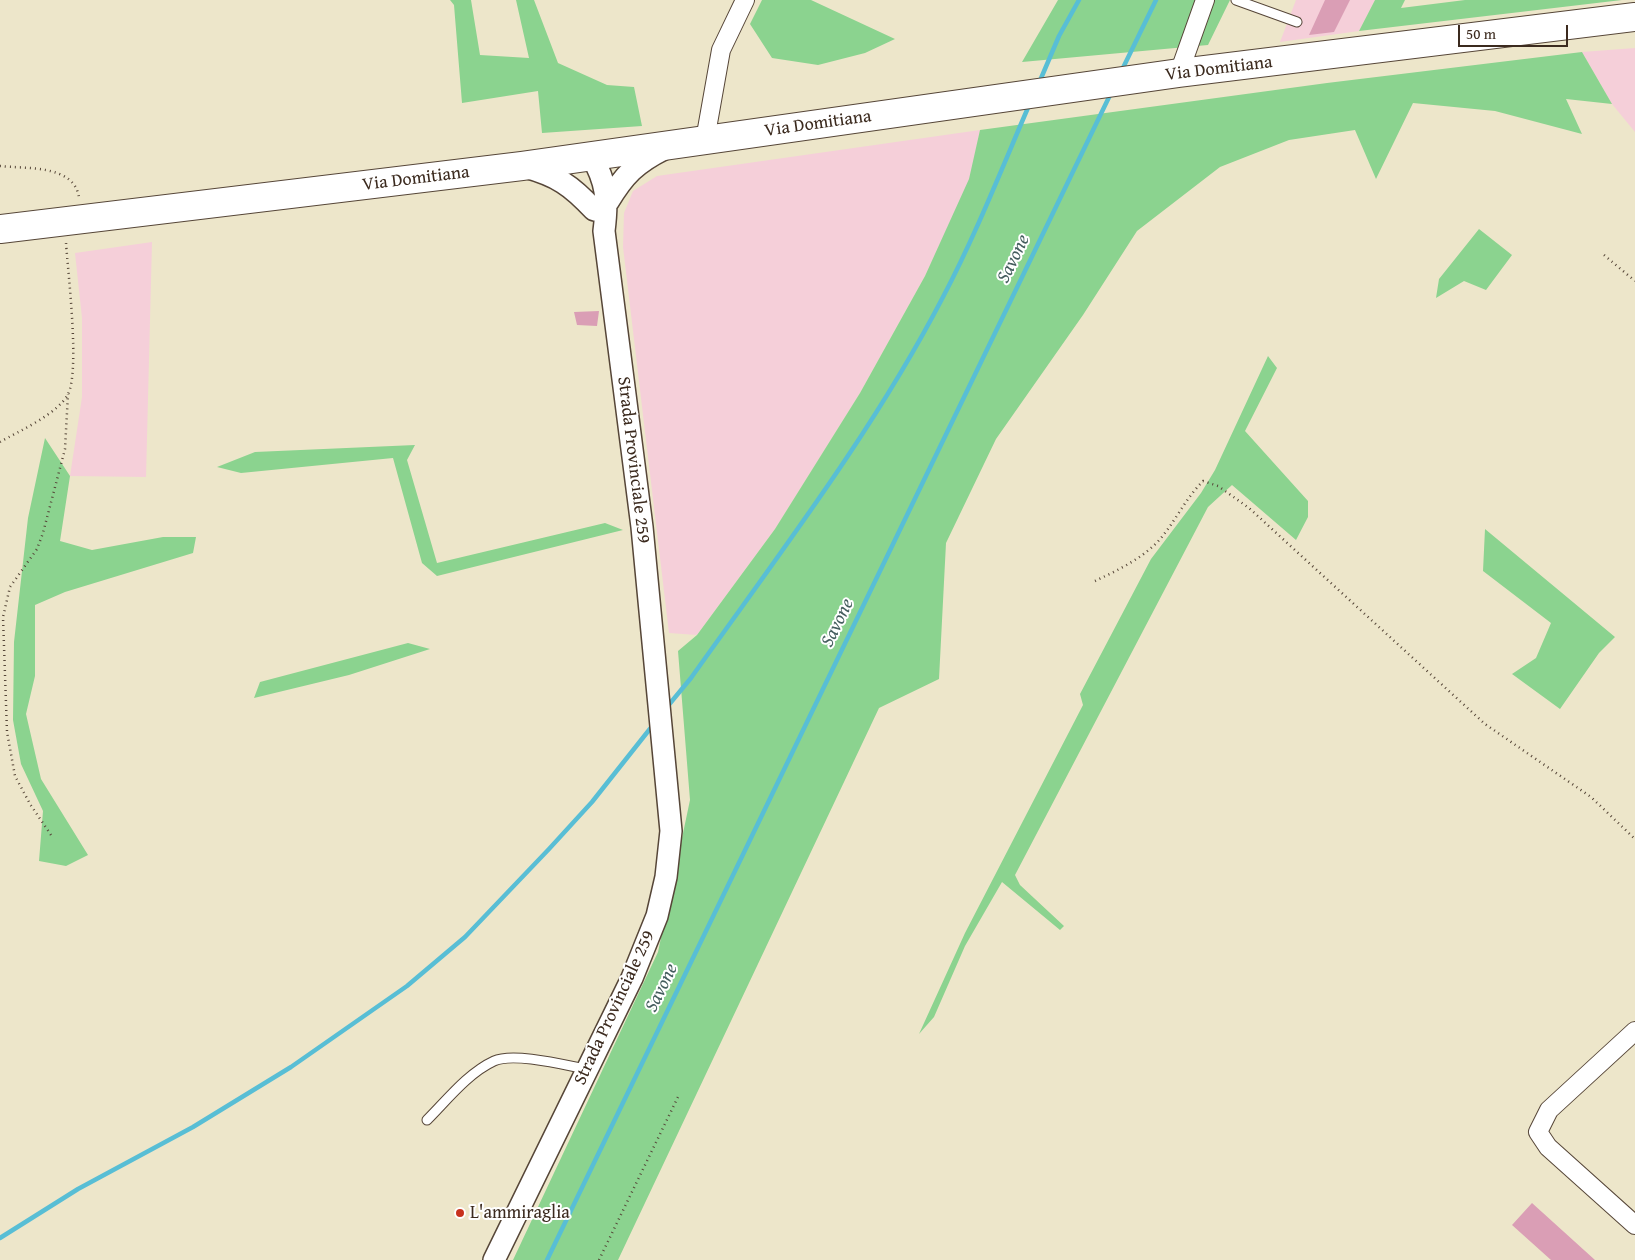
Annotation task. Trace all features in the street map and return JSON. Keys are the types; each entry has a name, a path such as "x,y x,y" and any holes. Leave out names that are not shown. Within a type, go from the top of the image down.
{"main road":[{"name":"Via Domitiana","path":"0,229 522,166 1012,96 1635,17"}],"street":[{"path":"705,140 721,50 745,0"},
{"path":"1171,75 1205,0"},
{"name":"Strada Provinciale 259","path":"601,206 622,178 643,159 673,144"},
{"name":"Strada Provinciale 259","path":"494,1260 632,978 657,916 666,877 670,831 642,527 601,206 602,175 590,156"},
{"path":"522,166 551,174 601,206"},
{"path":"1635,1031 1549,1110 1538,1132 1548,1147 1635,1225"}],"lane":[{"path":"1236,0 1297,22"},
{"path":"427,1120 472,1076 495,1060 523,1058 587,1069"}],"path":[{"path":"0,166 53,171 66,176 78,193 72,220 72,370 68,394 65,449 38,549 10,587 3,617 7,732 15,776 30,804 51,835"},
{"path":"1604,255 1635,281"},
{"path":"0,442 57,408 68,394"},
{"path":"1095,581 1129,564 1159,540 1193,491 1203,481 1218,486 1249,508 1485,724 1591,797 1635,839"},
{"path":"599,1260 679,1095"}],"shaded area":[{"path":"1296,0 1375,0 1359,31 1280,42"},
{"path":"1635,48 1635,132 1612,104 1582,52"},
{"path":"980,130 970,179 925,276 860,393 775,529 697,635 669,633 623,247 624,213 633,191 657,176"},
{"path":"152,242 146,477 70,476 82,397 82,318 75,253"}],"green space":[{"path":"450,0 471,0 480,55 529,58 516,0 534,0 558,63 607,85 634,87 642,126 542,133 538,91 462,103 454,5"},
{"path":"762,0 811,0 895,39 865,53 818,65 772,58 750,24"},
{"path":"1058,0 1230,0 1208,45 1022,62"},
{"path":"1375,0 1405,0 1401,8 1465,0 1622,0 1359,31"},
{"path":"1582,52 1612,104 1566,99 1582,134 1495,111 1413,103 1376,179 1355,130 1289,140 1220,167 1137,231 1083,315 996,439 946,543 939,679 879,708 618,1260 513,1260 658,952 690,800 678,651 697,635 775,529 860,393 925,276 969,179 980,130 1327,83"},
{"path":"1479,229 1512,255 1486,290 1464,281 1436,298 1439,279"},
{"path":"1268,356 1277,368 1245,431 1308,501 1308,517 1296,540 1232,485 1208,507 1015,875 1020,885 1064,926 1060,930 1002,882 965,946 934,1017 919,1034 965,933 1083,705 1080,694 1151,559 1201,493 1215,470"},
{"path":"45,438 70,476 60,541 92,550 163,537 196,537 193,553 65,592 35,605 35,676 26,714 41,779 88,855 66,866 39,861 43,811 21,764 13,720 14,642 28,518"},
{"path":"415,445 407,460 437,563 605,523 623,530 437,576 422,563 393,458 241,473 217,467 255,452"},
{"path":"1485,529 1615,637 1599,653 1560,709 1512,674 1536,658 1551,623 1483,571"},
{"path":"408,643 430,649 349,675 254,698 260,682"}],"building":[{"path":"1325,0 1350,0 1334,32 1309,35"},
{"path":"599,311 597,326 577,325 574,312"},
{"path":"1532,1203 1595,1260 1551,1260 1512,1225"}],"waterway":[{"path":"1039,83 1059,36 1079,0"},
{"name":"Savone","path":"1121,72 1156,0"},
{"name":"Savone","path":"547,1260 1111,93"},
{"path":"667,707 691,678 824,492 916,347 967,249 1030,103"},
{"path":"0,1238 78,1189 193,1127 291,1067 407,986 465,937 549,849 592,802 653,725"}],"place":[{"name":"L'ammiraglia","path":"460,1213"}]}
